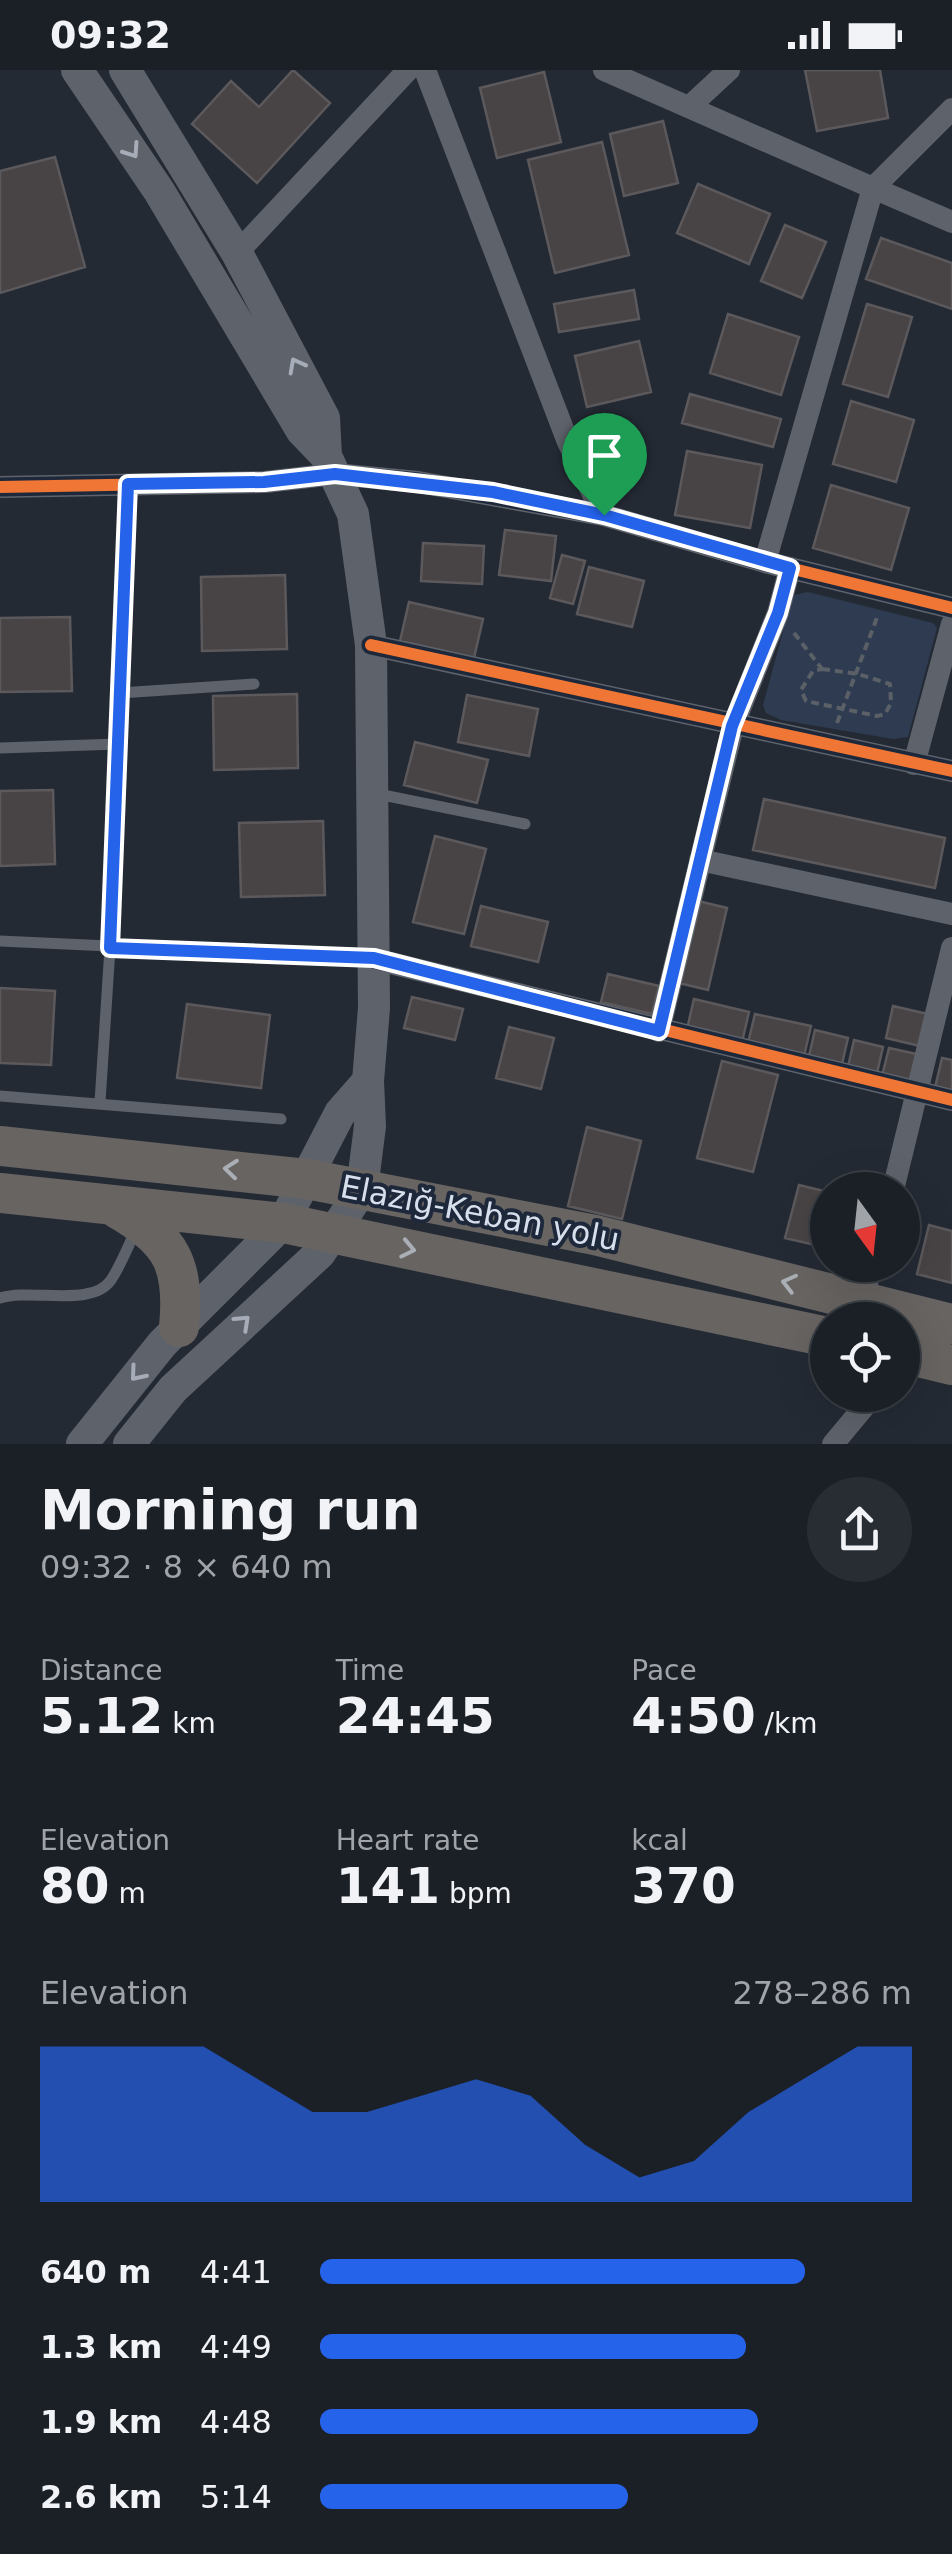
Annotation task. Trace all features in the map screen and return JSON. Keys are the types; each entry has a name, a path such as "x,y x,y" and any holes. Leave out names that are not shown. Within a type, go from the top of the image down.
{"highway":[{"name":"Elazığ-Keban yolu","path":"0,1146 307,1179 867,1283 952,1324"},
{"name":"Elazığ-Keban yolu","path":"0,1193 125,1214 283,1223 810,1333"},
{"path":"125,1214 159,1238 177,1268 182,1287 179,1327"},
{"path":"920,1359 952,1365"}],"main road":[{"path":"77,70 159,191 302,430 330,465"},
{"path":"125,70 237,253 324,418 330,465 360,539 371,645 374,958 368,1081 370,1126 362,1190 320,1253 173,1389 134,1442"},
{"path":"82,1444 179,1327 283,1223 340,1113 368,1081"}],"street":[{"path":"237,253 408,70"},
{"path":"425,70 568,442 604,515"},
{"path":"604,70 952,222"},
{"path":"689,107 729,70"},
{"path":"765,562 873,188 952,109"},
{"path":"2,482 264,482 330,465 604,515 765,562 952,608"},
{"path":"659,1031 732,726 778,613 790,568"},
{"path":"914,764 952,624"},
{"path":"371,645 952,771"},
{"path":"700,860 952,914"},
{"path":"898,1172 952,948"},
{"path":"374,958 952,1100"},
{"path":"833,1444 860,1412"},
{"path":"68,1444 82,1444"}],"lane":[{"path":"100,1102 110,948 128,484"},
{"path":"120,692 254,684"},
{"path":"0,748 118,744"},
{"path":"370,792 525,824"},
{"path":"0,941 374,958"},
{"path":"0,1096 281,1119"},
{"path":"0,1298 23,1292 100,1292 110,1281 125,1214"}],"path":[{"path":"827,746 858,674 886,592"},
{"path":"778,613 822,669"},
{"path":"822,669 858,674 890,684 891,703 885,714 876,716 806,701 801,690 806,679 822,669"}],"shaded area":[{"path":"808,592 933,623 937,628 908,737 893,739 781,720 766,713 763,705 791,602 794,595"}],"building":[{"path":"293,70 330,103 257,183 192,124 231,81 259,107"},
{"path":"805,70 880,70 888,118 817,131"},
{"path":"544,72 561,142 497,158 480,88"},
{"path":"663,121 678,183 624,196 610,134"},
{"path":"602,142 629,255 555,273 528,160"},
{"path":"55,157 85,267 0,293 0,171"},
{"path":"698,184 770,214 749,264 677,233"},
{"path":"785,225 826,242 802,298 761,281"},
{"path":"881,238 952,263 952,309 866,279"},
{"path":"634,290 639,319 559,332 554,304"},
{"path":"867,304 912,317 888,397 843,384"},
{"path":"728,314 799,337 781,395 710,373"},
{"path":"639,341 651,392 587,407 575,356"},
{"path":"690,394 781,419 773,447 682,423"},
{"path":"851,401 914,420 896,482 833,464"},
{"path":"687,451 762,465 750,528 675,515"},
{"path":"831,485 909,508 891,570 813,548"},
{"path":"505,530 556,536 551,581 499,575"},
{"path":"423,543 484,546 482,584 421,581"},
{"path":"562,555 585,561 573,604 550,598"},
{"path":"589,567 644,581 632,627 577,614"},
{"path":"285,575 287,649 202,651 201,577"},
{"path":"409,602 483,619 474,658 400,641"},
{"path":"70,617 72,691 0,692 0,618"},
{"path":"297,694 298,768 214,770 213,696"},
{"path":"467,695 538,709 529,756 458,742"},
{"path":"415,742 488,760 477,803 404,785"},
{"path":"53,790 55,864 0,866 0,791"},
{"path":"764,799 945,838 935,888 753,850"},
{"path":"323,821 325,895 241,897 239,823"},
{"path":"435,836 486,849 464,934 413,922"},
{"path":"698,901 727,908 708,990 679,983"},
{"path":"481,906 548,922 538,962 471,946"},
{"path":"608,974 659,986 652,1014 601,1002"},
{"path":"0,988 55,991 51,1065 0,1063"},
{"path":"412,997 463,1009 455,1040 404,1028"},
{"path":"694,999 749,1012 742,1042 687,1029"},
{"path":"187,1004 270,1015 261,1088 177,1078"},
{"path":"893,1006 932,1015 924,1047 886,1038"},
{"path":"755,1014 811,1026 804,1056 748,1043"},
{"path":"509,1027 554,1038 541,1089 496,1078"},
{"path":"815,1030 848,1038 842,1064 809,1056"},
{"path":"854,1040 883,1047 877,1073 848,1067"},
{"path":"889,1048 921,1055 914,1083 882,1076"},
{"path":"942,1058 952,1060 952,1093 935,1088"},
{"path":"722,1061 778,1075 753,1172 697,1158"},
{"path":"587,1127 641,1141 622,1219 568,1206"},
{"path":"799,1185 810,1188 810,1244 785,1238"},
{"path":"929,1225 952,1231 952,1283 920,1275"}],"cycle path":[{"path":"0,487 265,482 335,474 418,482 603,515 765,562 952,608"},
{"path":"371,645 952,771"},
{"path":"374,959 952,1100"}],"route":[{"path":"335,474 493,492 604,515 790,568 778,613 732,726 659,1031 374,958 110,948 128,484 264,482 335,474"}]}
